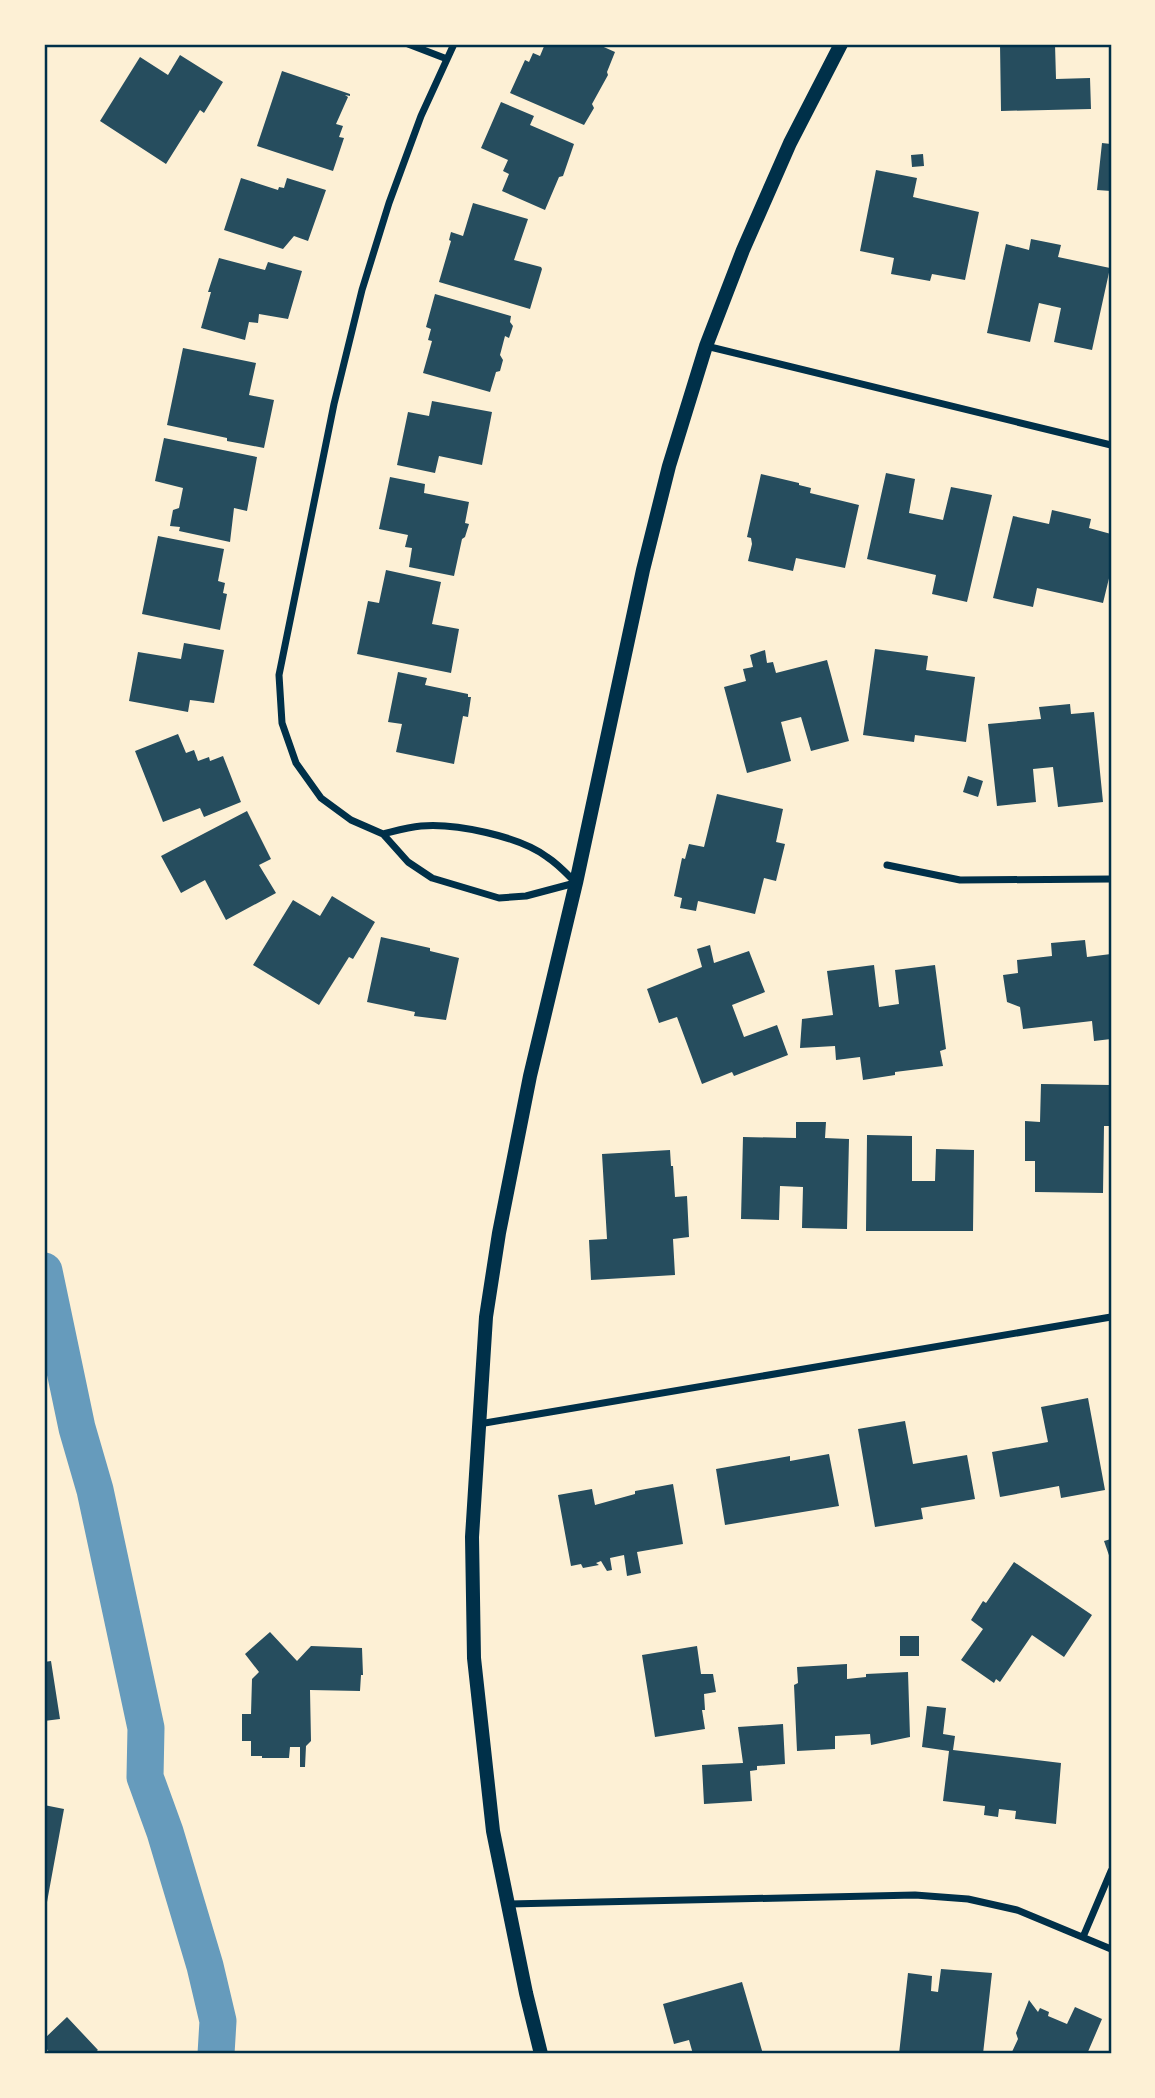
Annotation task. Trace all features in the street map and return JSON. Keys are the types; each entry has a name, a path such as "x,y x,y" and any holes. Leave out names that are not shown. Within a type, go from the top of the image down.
{"main road":[{"path":"541,2054 493,1831 474,1658 472,1537 486,1317 499,1233 530,1076 576,883 643,570 669,466 706,346 743,250 790,144 841,44"}],"street":[{"path":"408,44 447,59"},
{"path":"454,44 421,116 389,203 362,290 334,404 279,675 282,723 296,763 321,797 351,820 383,834 408,862 432,878 499,898 526,896 576,883"},
{"path":"706,346 1111,445"},
{"path":"383,834 417,826 439,825 502,836 547,857 576,883"},
{"path":"887,865 960,880 1111,880"},
{"path":"478,1424 1111,1317"},
{"path":"1083,1937 1111,1871"},
{"path":"509,1904 915,1895 968,1899 1017,1910 1111,1949"}],"building":[{"path":"545,44 597,44 615,52 608,75 592,104 594,108 584,125 510,93 525,60 529,62 533,53 540,56"},
{"path":"1000,44 1055,44 1056,79 1090,78 1091,109 1001,111"},
{"path":"180,55 223,82 204,113 200,110 166,164 100,121 140,57 168,75"},
{"path":"282,71 350,94 345,95 348,97 336,124 343,126 339,137 344,138 333,171 257,146"},
{"path":"501,102 534,116 530,125 574,144 563,176 559,177 545,210 502,191 509,174 503,171 508,160 481,148"},
{"path":"1102,143 1111,144 1111,191 1097,190"},
{"path":"923,154 924,166 912,167 911,155"},
{"path":"876,170 917,178 913,197 979,212 965,280 932,274 930,281 891,274 894,258 860,251"},
{"path":"241,178 278,190 279,187 284,188 287,178 326,190 308,241 294,236 283,249 224,230"},
{"path":"473,203 528,219 514,260 542,269 530,309 439,282 451,241 451,232 463,236"},
{"path":"1031,239 1061,245 1058,257 1110,268 1092,350 1054,342 1061,308 1039,303 1030,342 987,333 1006,244 1029,250"},
{"path":"219,258 265,270 268,262 302,271 288,319 259,314 258,323 249,322 245,340 201,328 211,292 208,292"},
{"path":"435,294 511,316 510,322 513,326 509,338 505,336 500,355 503,360 490,392 423,373 432,341 428,340 431,329 426,327"},
{"path":"183,348 256,363 249,395 274,400 264,448 167,425"},
{"path":"432,401 492,412 482,465 439,456 435,473 397,465 408,412 429,416"},
{"path":"164,438 257,457 247,511 234,508 230,542 179,531 180,527 170,526 173,510 179,508 183,488 155,481"},
{"path":"886,473 915,479 909,513 943,520 951,487 992,495 967,602 932,594 936,575 867,559"},
{"path":"761,474 799,483 811,488 810,493 859,505 845,568 796,558 793,571 748,561 752,544 751,538 747,537"},
{"path":"390,477 425,484 424,493 469,502 465,523 469,524 462,539 454,576 409,567 412,548 405,547 408,535 379,529"},
{"path":"1052,510 1091,519 1089,528 1111,534 1111,570 1103,603 1037,588 1033,607 993,598 1013,516 1049,524"},
{"path":"158,536 224,549 218,581 225,583 223,593 227,594 220,630 142,614"},
{"path":"386,570 441,582 432,624 459,629 451,673 357,654 368,601 379,603"},
{"path":"184,643 224,650 214,703 190,700 188,712 129,701 138,652 181,659"},
{"path":"875,649 928,656 926,670 975,677 966,742 915,735 914,742 863,735"},
{"path":"765,650 767,663 773,662 776,673 827,660 849,741 811,751 801,717 781,722 791,761 747,773 724,687 746,681 743,669 753,667 750,655"},
{"path":"398,672 427,678 425,685 468,694 468,697 471,697 468,717 463,716 454,764 396,752 402,724 388,722"},
{"path":"1070,704 1071,714 1094,712 1103,802 1058,807 1053,767 1033,769 1036,802 997,806 988,724 1041,719 1039,707"},
{"path":"178,734 186,753 194,750 198,761 209,757 210,761 223,756 241,802 204,817 200,808 163,822 135,751"},
{"path":"968,776 983,781 978,797 963,792"},
{"path":"717,794 783,809 776,842 785,844 776,881 764,878 755,914 698,901 696,911 680,908 682,898 674,896 682,858 685,859 689,844 704,847"},
{"path":"247,811 271,859 259,865 276,893 226,920 205,880 181,893 161,856"},
{"path":"332,896 375,922 353,959 349,957 319,1005 253,965 293,900 320,916"},
{"path":"381,937 430,948 430,951 459,958 446,1020 414,1016 415,1012 367,1002"},
{"path":"1085,940 1087,957 1111,954 1111,1039 1094,1041 1092,1021 1023,1029 1020,1007 1007,1002 1003,975 1018,973 1017,960 1052,956 1051,943"},
{"path":"710,945 714,963 749,951 765,992 732,1005 744,1037 777,1025 788,1055 734,1076 732,1072 702,1084 677,1017 659,1023 647,989 702,967 697,949"},
{"path":"874,965 879,1007 899,1004 895,970 935,965 946,1049 940,1051 943,1066 895,1072 895,1075 863,1080 860,1057 836,1060 835,1046 800,1048 802,1019 833,1015 827,971"},
{"path":"1041,1084 1111,1085 1111,1126 1104,1126 1103,1193 1035,1192 1035,1161 1025,1161 1025,1121 1040,1122"},
{"path":"796,1122 826,1122 825,1138 849,1139 847,1229 802,1228 803,1187 780,1186 779,1220 741,1219 743,1137 796,1138"},
{"path":"867,1135 912,1136 912,1181 935,1181 936,1149 974,1150 973,1231 866,1231"},
{"path":"670,1150 675,1197 687,1196 689,1237 673,1239 675,1275 591,1280 589,1240 607,1239 602,1154"},
{"path":"1088,1398 1105,1490 1061,1498 1059,1486 1000,1497 992,1452 1048,1442 1041,1407"},
{"path":"905,1421 913,1464 967,1455 975,1499 921,1508 923,1519 875,1527 858,1429"},
{"path":"829,1454 839,1506 725,1525 716,1469 790,1456 790,1461"},
{"path":"673,1484 683,1544 637,1552 641,1573 627,1576 624,1555 610,1558 612,1570 607,1571 601,1561 596,1563 599,1565 583,1568 581,1564 571,1566 558,1495 592,1489 595,1505 635,1494 635,1491"},
{"path":"1111,1539 1111,1561 1104,1541"},
{"path":"1014,1562 1092,1615 1064,1657 1032,1635 1000,1682 996,1679 994,1683 961,1660 983,1629 971,1620"},
{"path":"270,1632 297,1661 311,1646 362,1648 363,1675 360,1691 310,1690 311,1741 306,1746 305,1767 300,1767 300,1747 290,1747 289,1758 262,1758 251,1756 251,1741 242,1741 242,1714 251,1714 252,1679 259,1672 245,1654"},
{"path":"900,1636 919,1636 919,1656 900,1656"},
{"path":"697,1646 701,1674 713,1674 716,1692 704,1694 705,1710 702,1710 705,1729 655,1737 642,1655"},
{"path":"51,1661 60,1719 44,1721 44,1662"},
{"path":"847,1664 847,1679 866,1677 866,1674 908,1672 910,1737 871,1745 870,1734 835,1736 835,1749 797,1751 794,1685 798,1683 797,1667"},
{"path":"927,1706 946,1708 943,1734 955,1736 953,1750 1061,1763 1056,1824 1015,1819 1016,1811 999,1809 998,1817 984,1815 985,1806 943,1801 949,1751 922,1747"},
{"path":"783,1724 785,1764 757,1766 757,1770 750,1771 752,1801 704,1804 702,1765 743,1763 738,1727"},
{"path":"44,1805 64,1809 45,1913 44,1913"},
{"path":"941,1969 992,1973 983,2054 899,2054 908,1973 932,1976 931,1991 938,1992"},
{"path":"742,1982 763,2054 693,2054 689,2040 674,2044 663,2004"},
{"path":"1029,2000 1038,2012 1040,2008 1049,2012 1048,2016 1067,2024 1075,2007 1102,2019 1087,2054 1011,2054"},
{"path":"67,2017 98,2050 93,2054 51,2054 44,2046 44,2039"}],"waterway":[{"path":"44,1271 146,1728 145,1777 165,1832 205,1966 218,2021 216,2054"}]}
